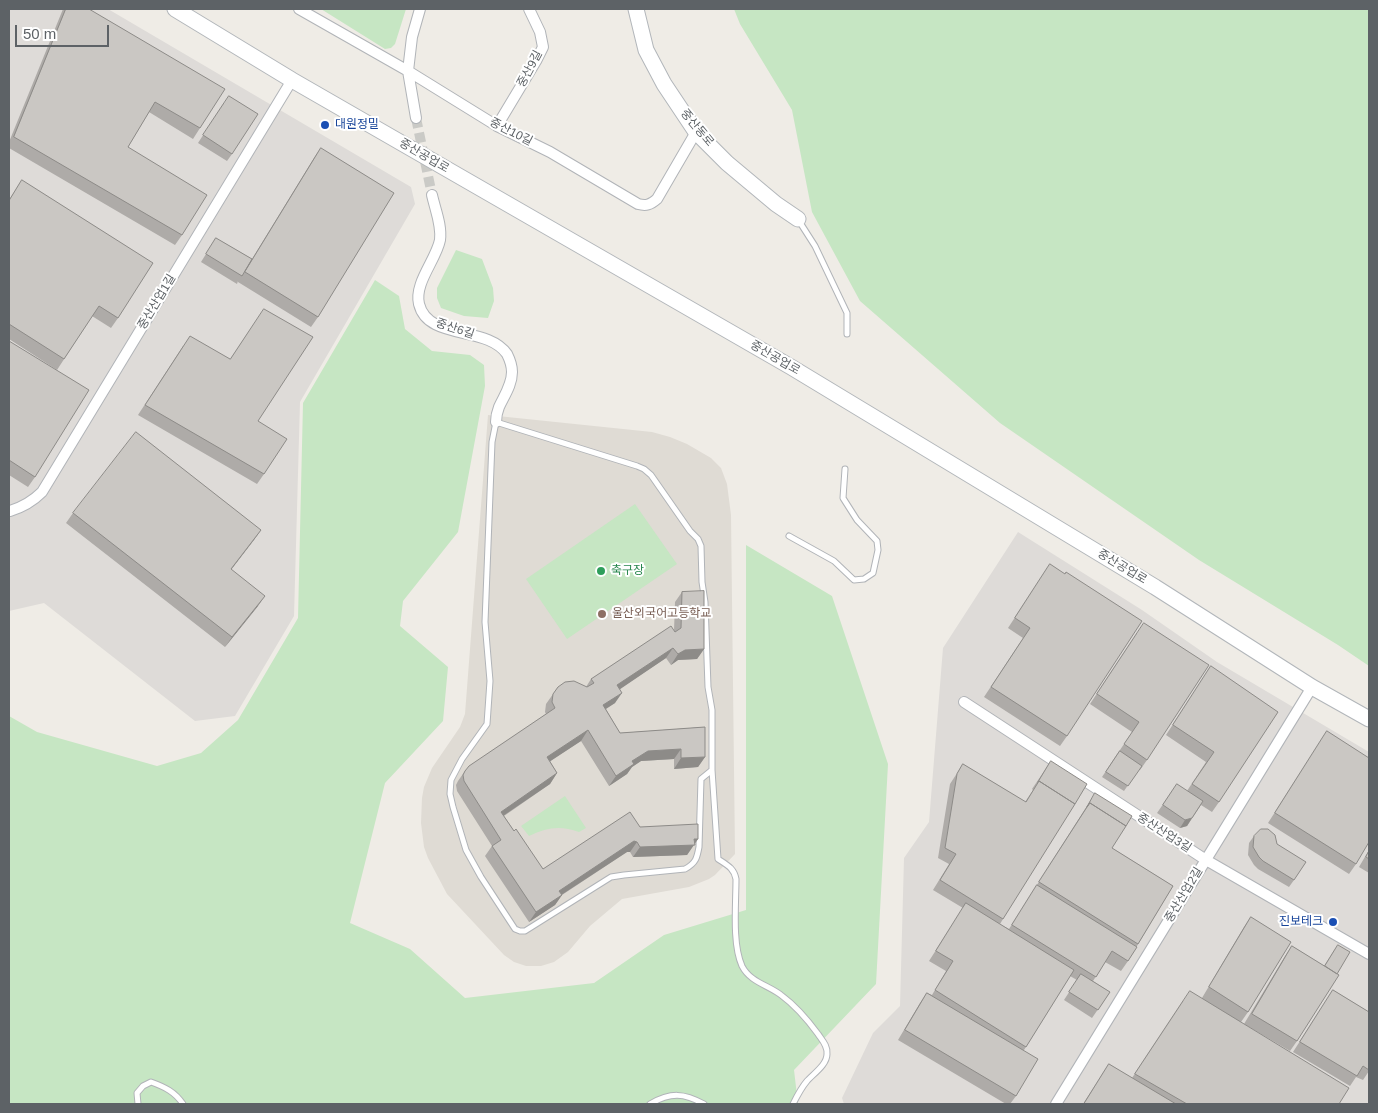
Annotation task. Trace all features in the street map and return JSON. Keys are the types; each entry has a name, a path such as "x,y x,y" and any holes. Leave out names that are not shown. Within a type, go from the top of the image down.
{"street":[{"name":"중산공업로","path":"175,9 292,80 791,367 1155,587 1312,687 1369,719"},
{"name":"중산10길","path":"299,9 408,71 497,126 550,152 644,206 657,200 696,132"},
{"path":"416,118 408,71 412,37 420,9"},
{"name":"중산9길","path":"497,126 542,48 540,32 529,9"},
{"name":"중산동로","path":"636,9 646,50 664,84 696,132 727,162 776,204 798,219"},
{"name":"중산산업1길","path":"10,511 34,501 42,492 292,80"},
{"name":"중산6길","path":"432,195 440,226 440,240 436,254 419,288 419,305 426,318 438,326 489,340 500,347 508,356 512,367 512,375 498,410 496,422"},
{"name":"중산산업2길","path":"1056,1104 1312,687"},
{"name":"중산산업3길","path":"964,702 1206,860 1369,954"}],"lane":[{"path":"798,219 815,246 847,313 847,334"},
{"path":"712,770 701,779 699,847 697,858 693,865 686,869 611,877 525,931 520,932 515,929 466,850 450,794 451,780 462,759 487,724 490,681 485,622 492,442 496,422 644,469 651,475 702,546 702,582 705,602 708,687 712,710 712,770 718,859 735,872 738,955 750,977 779,993 802,1013 826,1045 828,1055 796,1096 793,1104"},
{"path":"789,536 834,561 854,580 864,579 873,573 878,550 877,541 857,520 843,498 845,469"},
{"path":"138,1104 136,1101 137,1092 151,1082 168,1089 178,1096 183,1104"},
{"path":"650,1104 668,1096 680,1095 704,1104"}],"shaded area":[{"path":"9,9 108,9 411,187 415,204 300,402 294,616 235,716 195,721 44,603 9,611"},
{"name":"울산외국어고등학교","path":"488,415 652,432 670,437 687,444 711,458 721,468 727,484 731,515 735,854 715,875 689,887 622,899 590,926 568,952 554,962 541,966 526,966 514,962 504,955 447,894 428,858 424,847 421,823 424,787 432,768 460,727 465,714"},
{"path":"1018,532 1142,610 1217,662 1369,752 1369,1104 844,1104 842,1098 873,1033 900,1006 904,858 929,822 943,648"}],"green space":[{"path":"321,9 406,9 395,44 391,48 385,49"},
{"path":"734,9 1369,9 1369,666 1199,560 1000,423 860,301 812,212 792,110 740,24"},
{"path":"456,250 482,259 493,288 494,301 488,318 464,316 441,308 437,298 437,288"},
{"path":"375,280 399,296 405,329 432,351 470,355 484,365 485,386 458,532 403,601 400,626 448,667 443,721 385,783 350,923 410,949 465,998 594,983 664,935 746,910 746,545 832,596 888,764 876,984 794,1070 798,1104 9,1104 9,716 37,732 157,766 201,753 238,720 298,618 303,403"},
{"name":"축구장","path":"635,504 677,564 567,639 526,579"},
{"path":"565,796 586,828 579,832 553,828 529,836 521,826"}],"building":[{"path":"66,9 89,9 225,89 200,128 155,102 128,147 207,195 182,235 14,137"},
{"path":"229,96 258,114 232,154 203,135"},
{"path":"321,148 394,193 318,317 245,272"},
{"path":"22,180 153,263 118,318 99,306 64,359 9,324 9,201"},
{"path":"216,238 252,259 242,276 206,254"},
{"path":"264,309 313,337 258,421 287,439 264,474 145,405 190,336 230,359"},
{"path":"9,341 89,390 35,477 9,460"},
{"path":"136,432 261,530 231,569 265,596 232,637 73,513"},
{"path":"1050,564 1065,574 1066,572 1142,621 1067,736 991,687 1030,628 1015,618"},
{"path":"704,591 704,649 685,650 678,654 673,648 617,685 622,693 603,705 620,733 705,727 705,757 681,758 681,749 648,751 632,761 634,764 616,776 588,730 547,757 557,773 501,812 514,831 516,829 543,869 630,812 640,827 698,824 698,839 694,839 695,845 640,847 634,841 559,891 562,895 536,912 492,846 501,840 464,781 463,775 465,771 469,766 555,708 552,702 553,694 565,682 574,681 587,687 594,683 591,679 671,626 675,632 681,628 682,592"},
{"path":"1144,623 1209,665 1147,760 1124,744 1139,722 1097,694"},
{"path":"1211,666 1278,712 1219,802 1192,784 1214,752 1173,725"},
{"path":"1327,731 1369,758 1369,842 1356,864 1275,813"},
{"path":"1120,751 1142,766 1128,786 1106,772"},
{"path":"1051,761 1087,784 1075,804 1038,782"},
{"path":"963,764 1026,802 1039,781 1075,804 1003,919 940,880 956,854 945,848 957,774"},
{"path":"1177,784 1203,801 1192,818 1185,820 1163,805"},
{"path":"1095,793 1132,816 1126,826 1090,803 1087,807"},
{"path":"1090,803 1126,826 1112,848 1173,886 1138,944 1039,882"},
{"path":"1261,829 1268,829 1275,835 1277,844 1306,862 1294,880 1259,857 1253,847 1254,836"},
{"path":"1037,885 1137,947 1128,961 1112,951 1096,977 1012,925"},
{"path":"966,903 1074,970 1026,1047 935,990 953,961 936,951"},
{"path":"1251,917 1291,942 1248,1012 1209,987"},
{"path":"1338,945 1350,952 1337,974 1325,966"},
{"path":"1292,946 1339,975 1297,1041 1252,1014"},
{"path":"1081,974 1110,992 1098,1010 1069,992"},
{"path":"1333,990 1369,1012 1369,1070 1363,1066 1357,1076 1300,1042"},
{"path":"1190,991 1349,1088 1339,1104 1187,1104 1135,1074"},
{"path":"927,993 1038,1059 1016,1096 905,1030"},
{"path":"1109,1064 1176,1104 1084,1104"}],"tunnel":[{"path":"416,118 432,195"}],"place":[{"name":"대원정밀","path":"325,125"},
{"name":"축구장","path":"601,571"},
{"name":"울산외국어고등학교","path":"602,614"},
{"name":"진보테크","path":"1333,922"}]}
